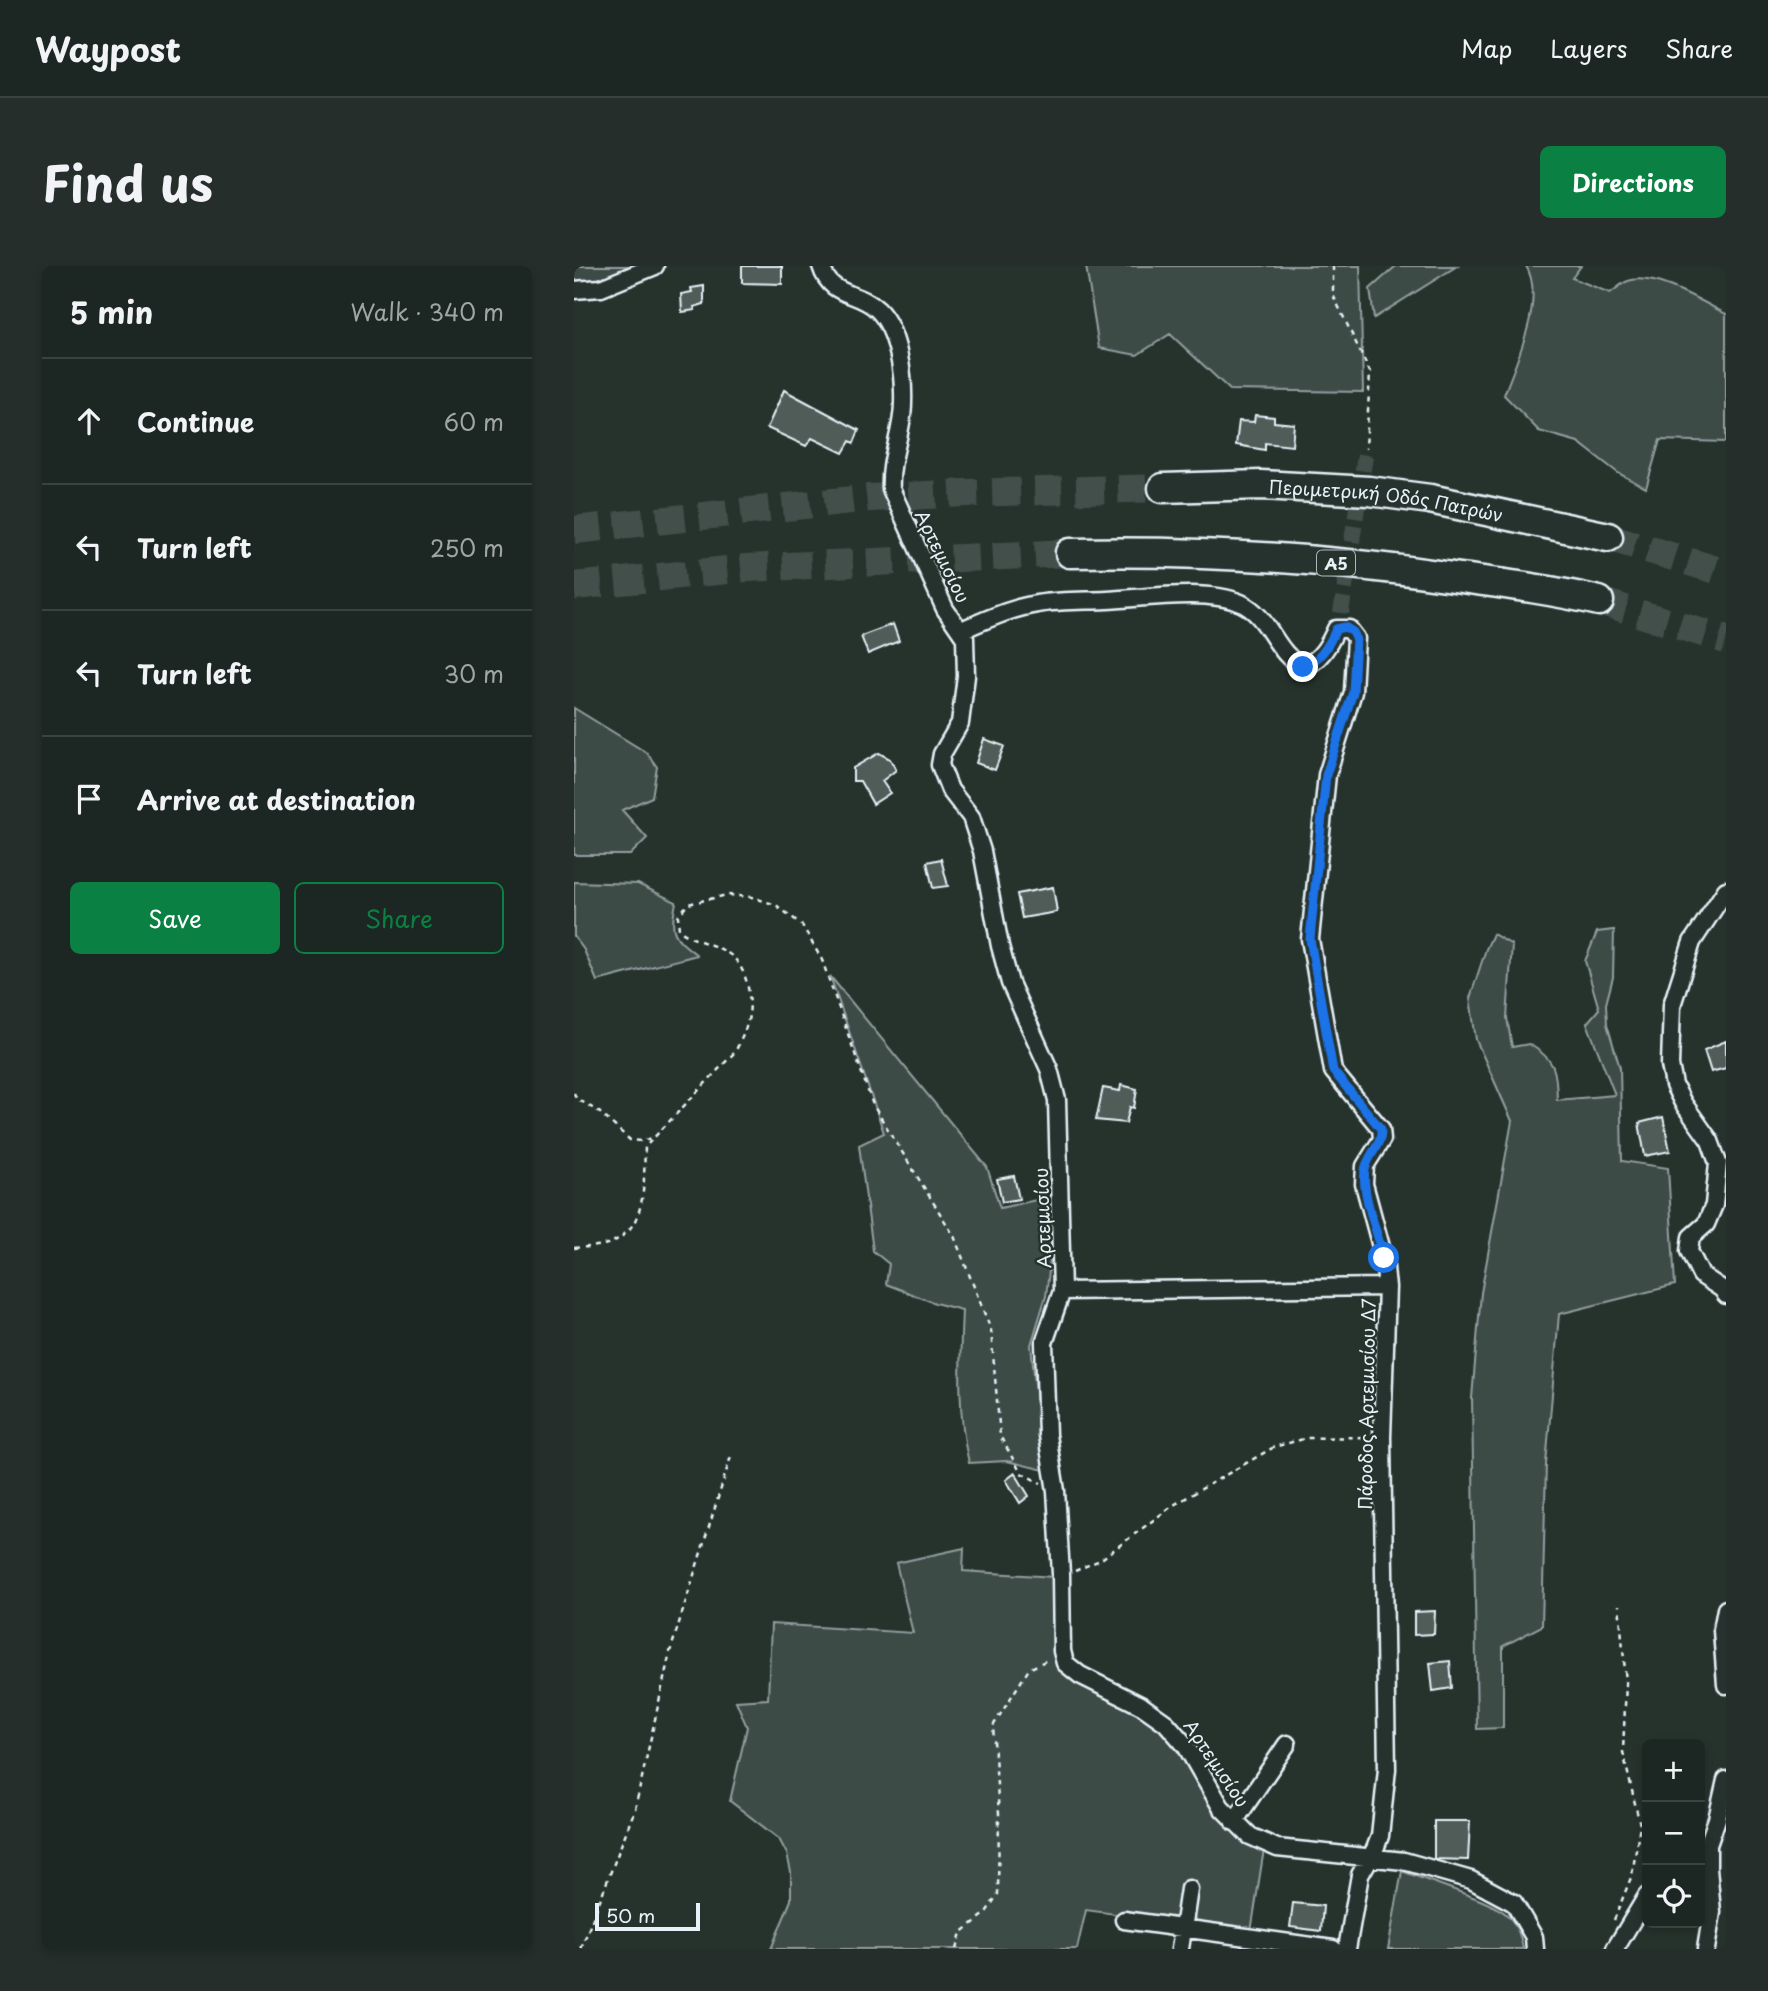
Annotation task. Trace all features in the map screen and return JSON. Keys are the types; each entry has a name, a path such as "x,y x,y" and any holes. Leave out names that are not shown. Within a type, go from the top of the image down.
{"highway":[{"name":"Περιμετρική Οδός Πατρών","path":"1163,488 1261,485 1369,491 1430,499 1608,537"},
{"name":"Α5","path":"1070,553 1156,552 1344,563 1561,592 1598,601"}],"street":[{"path":"574,290 601,288 655,266"},
{"name":"Αρτεμισίου","path":"821,266 830,284 838,291 863,299 877,309 889,323 896,340 904,404 891,470 891,489 946,609 965,638 967,652 962,712 956,731 942,754 940,765 950,790 971,817 982,850 1000,946 1010,983 1049,1069 1056,1100 1062,1291 1044,1343 1047,1435 1056,1491 1062,1651 1065,1663 1074,1672 1142,1706 1166,1723 1186,1746 1221,1807 1250,1836 1269,1846 1404,1861 1471,1880 1514,1903 1534,1937 1535,1949"},
{"name":"Πάροδος Αρτεμισίου Δ7","path":"961,631 991,617 1038,604 1193,596 1239,602 1253,609 1264,620 1283,653 1303,667 1320,658 1339,621 1356,638 1353,692 1326,775 1310,939 1333,1071 1381,1129 1382,1139 1365,1166 1364,1184 1384,1258 1387,1287 1382,1437 1387,1769 1378,1843 1363,1867 1356,1889 1347,1949"},
{"path":"1726,890 1692,942 1676,992 1672,1005 1670,1065 1674,1085 1683,1103 1710,1141 1718,1163 1714,1205 1706,1224 1692,1237 1689,1251 1701,1275 1722,1289 1726,1295"},
{"path":"1062,1291 1387,1287"},
{"path":"1726,1609 1722,1630 1726,1685"},
{"path":"1234,1822 1287,1744"},
{"path":"1706,1949 1712,1912 1707,1868 1708,1844 1726,1780"},
{"path":"1180,1949 1189,1889"},
{"path":"1615,1949 1642,1904"},
{"path":"1124,1920 1333,1949"}],"path":[{"path":"1333,266 1333,295 1370,372 1366,449"},
{"path":"574,1248 606,1244 623,1236 637,1222 643,1197 645,1147 735,1052 745,1032 750,1013 748,991 741,966 730,954 691,939 679,930 678,916 688,904 727,895 752,897 776,905 802,925 822,960 873,1105 954,1236 991,1330 1000,1436 1021,1474 1056,1491"},
{"path":"574,1093 576,1098 599,1112 630,1140 642,1141 655,1137"},
{"path":"1061,1574 1100,1560 1172,1506 1274,1447 1307,1438 1382,1437"},
{"path":"581,1949 635,1810 670,1653 732,1453"},
{"path":"1612,1924 1632,1875 1640,1825 1623,1752 1626,1682 1619,1605"},
{"path":"956,1949 961,1933 985,1914 998,1894 999,1814 993,1726 1029,1669 1062,1651"}],"shaded area":[{"path":"574,266 643,266 574,293"},
{"path":"1086,266 1360,266 1363,392 1230,390 1170,334 1137,355 1099,348"},
{"path":"1396,266 1457,266 1374,318 1370,289"},
{"path":"1526,266 1581,266 1572,278 1610,293 1623,283 1639,279 1664,284 1726,314 1726,442 1660,440 1646,488 1618,473 1578,442 1539,431 1504,395 1522,348 1531,313 1533,295"},
{"path":"574,708 647,753 657,767 652,797 622,810 647,838 630,855 574,855"},
{"path":"574,882 638,884 676,902 673,921 675,933 682,943 697,955 597,981 584,950 574,936"},
{"path":"1614,930 1613,977 1606,1004 1607,1024 1620,1068 1622,1161 1668,1168 1675,1285 1559,1314 1546,1464 1542,1626 1503,1646 1503,1728 1477,1729 1472,1398 1481,1293 1512,1121 1476,1040 1470,998 1493,934 1512,945 1507,1018 1512,1047 1529,1044 1545,1055 1555,1073 1557,1100 1615,1095 1587,1023 1599,1009 1585,961 1597,932"},
{"path":"830,976 987,1167 1000,1208 1050,1197 1051,1254 1046,1296 1031,1345 1044,1470 1007,1461 969,1463 961,1406 962,1310 935,1303 886,1284 889,1264 873,1251 859,1145 884,1133"},
{"path":"964,1548 963,1571 1054,1577 1060,1660 1153,1719 1264,1849 1251,1932 1086,1910 1077,1949 771,1949 791,1900 791,1872 787,1854 779,1839 730,1801 747,1727 736,1701 768,1699 771,1624 913,1633 896,1563"},
{"path":"1402,1871 1499,1909 1516,1927 1523,1949 1388,1949"}],"building":[{"path":"742,266 782,266 782,284 742,283"},
{"path":"704,286 704,304 694,307 695,310 682,312 681,294 692,292 691,288"},
{"path":"784,390 859,430 854,443 850,441 843,453 812,438 806,446 767,428"},
{"path":"1255,415 1274,417 1274,422 1294,424 1292,446 1265,443 1265,450 1236,445 1239,421 1254,422"},
{"path":"893,624 899,641 868,654 861,636"},
{"path":"984,739 1004,746 995,770 976,763"},
{"path":"879,753 890,759 896,770 882,781 890,793 873,804 860,781 853,781 853,768"},
{"path":"941,859 948,886 933,888 927,862"},
{"path":"1053,887 1057,912 1022,918 1017,894"},
{"path":"1726,1041 1726,1068 1711,1072 1704,1050"},
{"path":"1121,1085 1137,1089 1134,1108 1130,1107 1126,1123 1096,1120 1103,1088 1120,1091"},
{"path":"1663,1117 1670,1151 1645,1156 1639,1123"},
{"path":"1014,1176 1019,1199 1002,1202 997,1179"},
{"path":"1015,1473 1029,1496 1020,1503 1006,1480"},
{"path":"1435,1611 1434,1634 1414,1635 1414,1612"},
{"path":"1450,1661 1452,1688 1433,1691 1430,1663"},
{"path":"1434,1821 1470,1821 1468,1860 1434,1859"},
{"path":"1293,1903 1323,1906 1321,1931 1290,1927"}],"tunnel":[{"path":"1341,613 1366,449"},
{"path":"574,530 869,498 1163,488"},
{"path":"1608,537 1726,573"},
{"path":"574,586 746,568 1070,553"},
{"path":"1599,601 1726,640"}],"route":[{"path":"1303,667 1320,658 1336,629 1345,627 1353,632 1356,638 1353,692 1326,775 1310,939 1333,1071 1381,1129 1382,1139 1365,1166 1364,1184 1384,1258"}]}
